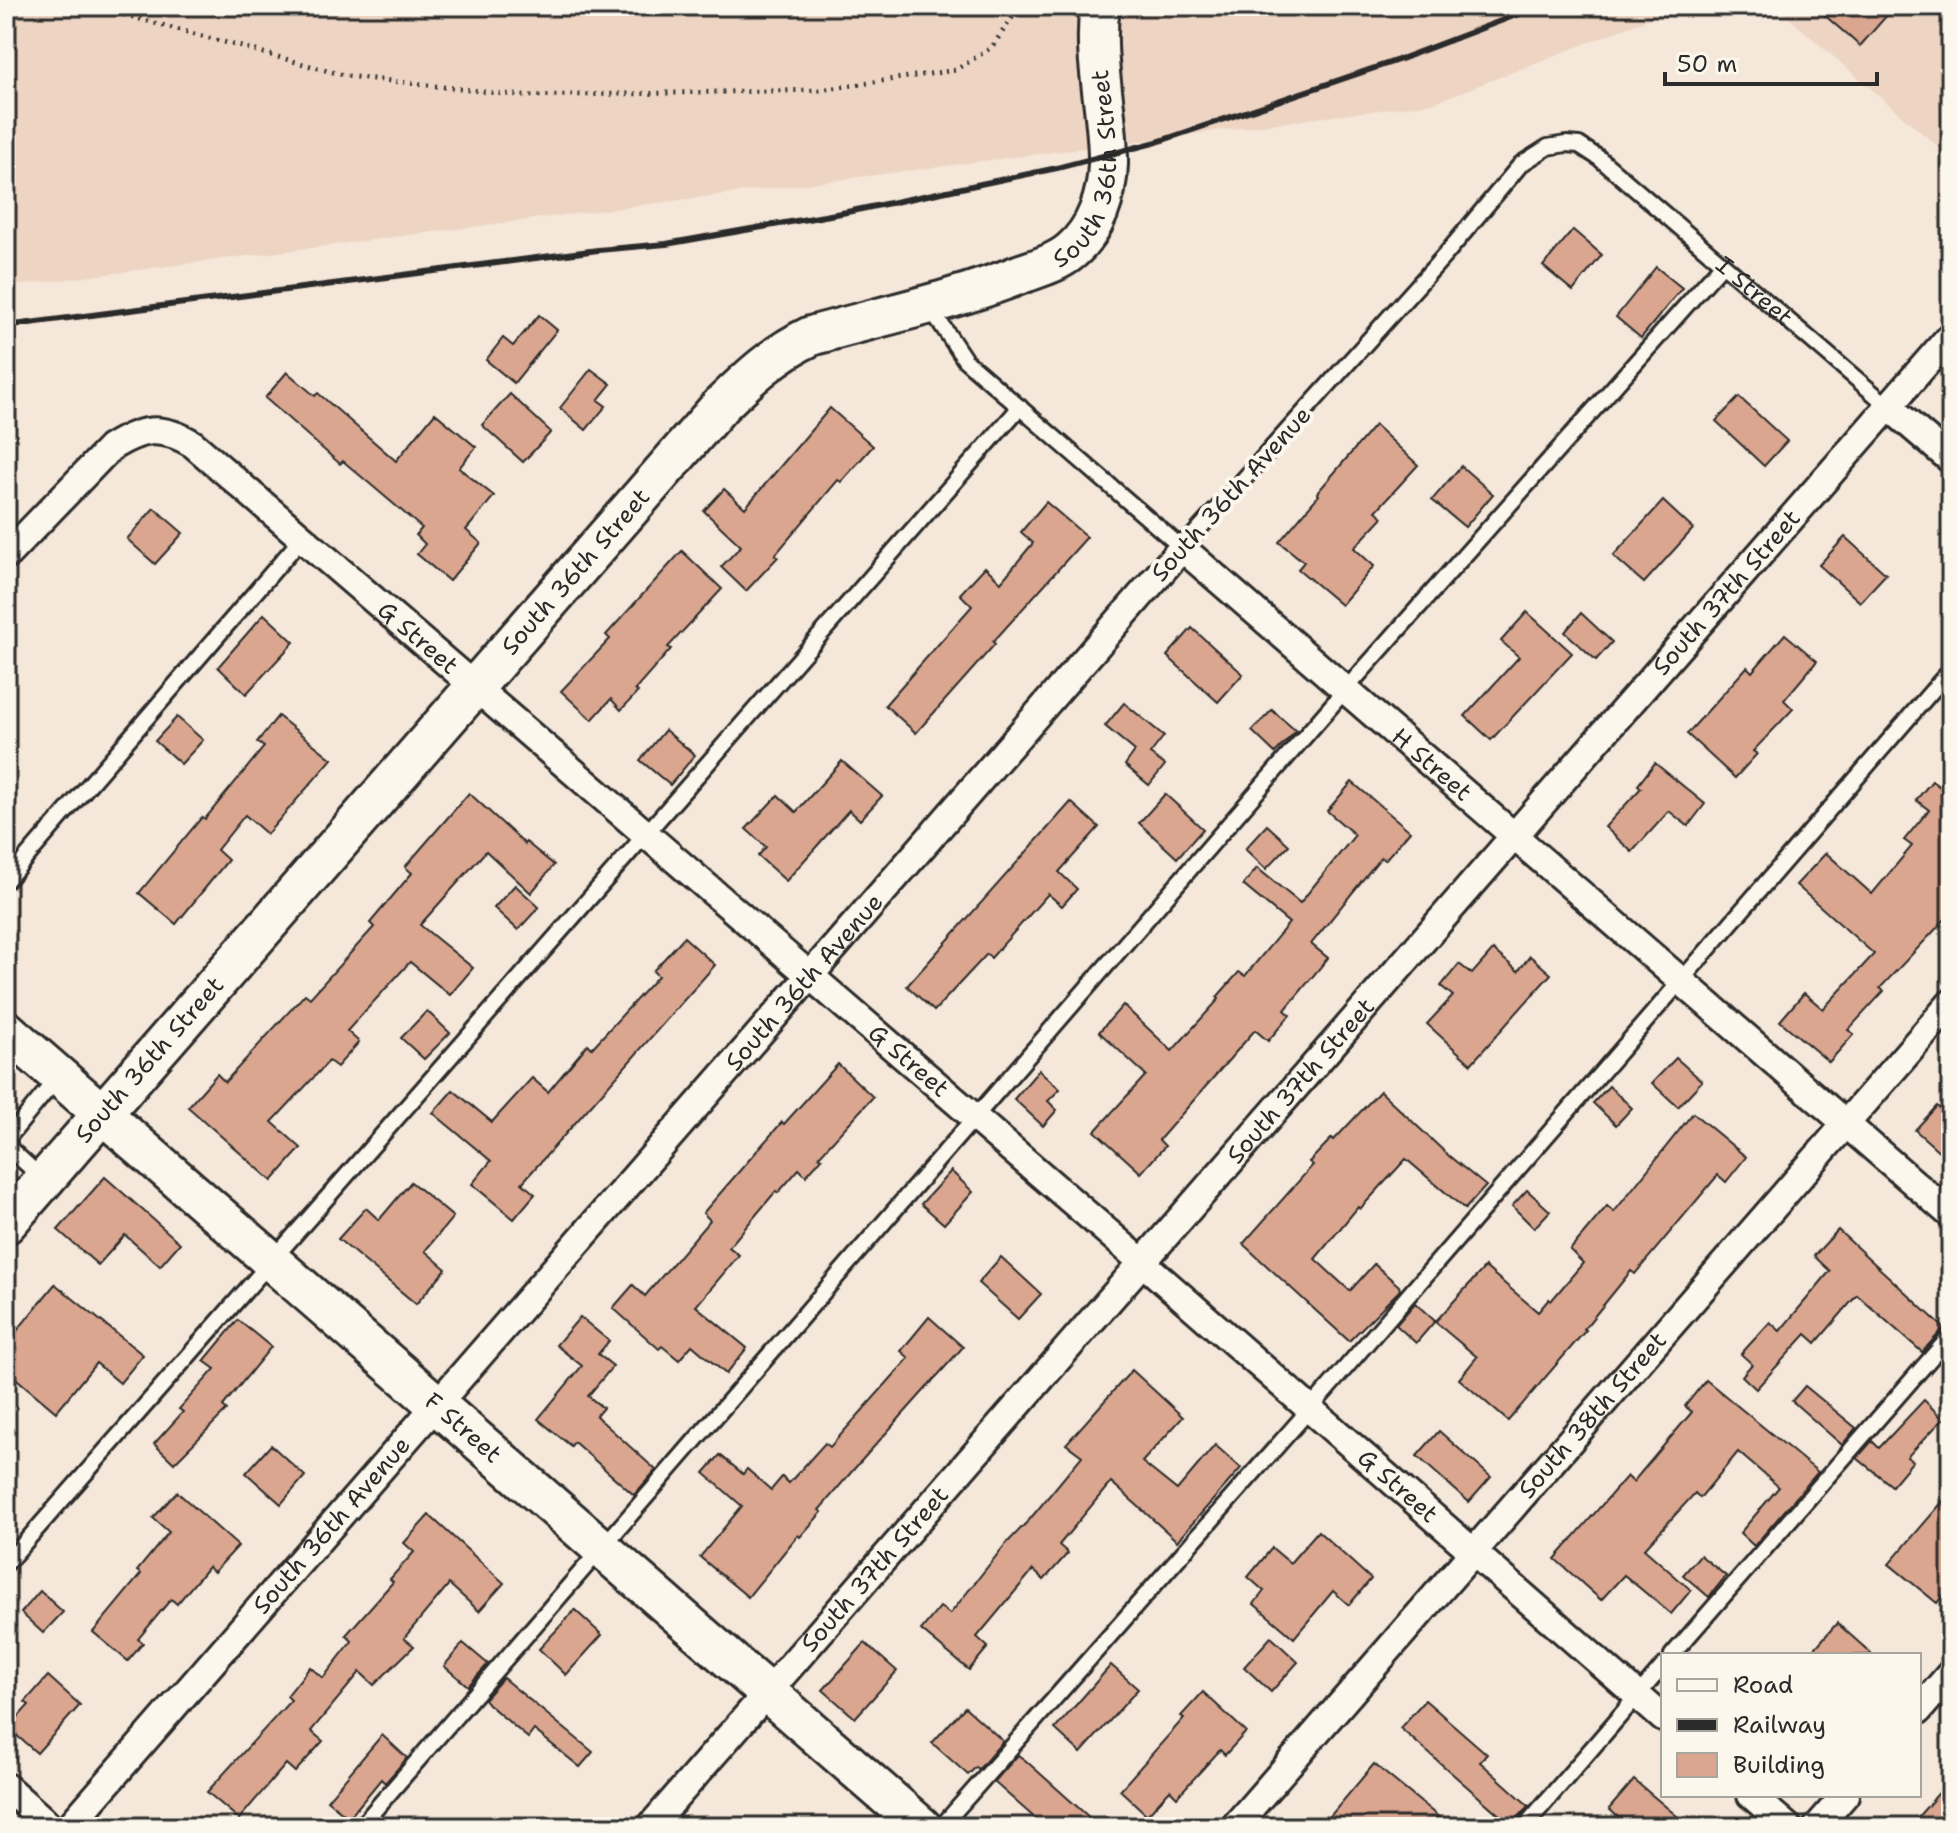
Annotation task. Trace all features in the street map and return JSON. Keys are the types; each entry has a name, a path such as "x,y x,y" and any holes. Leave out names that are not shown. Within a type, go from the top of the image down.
{"street":[{"name":"South 36th Street","path":"6,1224 721,405 766,362 785,348 811,336 993,286 1053,262 1071,251 1094,223 1103,201 1108,164 1100,73 1100,6"},
{"name":"South 37th Street","path":"650,1827 1951,335"},
{"name":"I Street","path":"1888,406 1951,460"},
{"name":"G Street","path":"6,556 35,522 110,448 142,432 175,433 193,444 974,1117 1661,1716"},
{"name":"H Street","path":"1182,548 1951,1215"},
{"name":"South 36th Avenue","path":"69,1827 1182,548"},
{"name":"South 38th Street","path":"1234,1827 1951,1003"},
{"name":"F Street","path":"6,1030 922,1827"},
{"path":"1921,1708 1951,1673"},
{"path":"6,1787 51,1827"},
{"path":"1753,1797 1788,1827"},
{"path":"1817,1827 1843,1797"}],"lane":[{"name":"I Street","path":"1548,147 1579,145 1589,152 1888,406"},
{"name":"South 36th Avenue","path":"1182,548 1446,254 1521,164 1548,147"},
{"path":"360,1827 1346,689 1722,265"},
{"name":"H Street","path":"928,304 965,360 1182,548"},
{"path":"6,1564 1020,407"},
{"path":"6,881 302,538"},
{"path":"941,1827 1309,1410 1951,669"},
{"path":"44,1180 10,1149 8,1138 59,1076"},
{"path":"1674,1653 1951,1335"},
{"path":"1524,1827 1661,1668"}],"path":[{"path":"93,6 347,76 523,96 820,90 956,70 992,47 1020,6"}],"shaded area":[{"path":"6,6 1682,6 1433,103 6,287"},
{"path":"1775,6 1951,6 1951,158"}],"building":[{"path":"1814,6 1895,6 1860,46"},
{"path":"1573,230 1602,255 1573,291 1543,266"},
{"path":"1656,267 1682,288 1641,338 1616,317"},
{"path":"539,315 557,330 514,383 486,360 503,338 513,346"},
{"path":"591,369 611,384 598,400 606,406 586,430 560,408"},
{"path":"287,372 315,396 318,393 396,461 435,413 476,447 459,468 494,496 466,530 481,543 449,581 417,554 425,544 416,535 422,528 343,461 340,464 265,398"},
{"path":"510,394 551,432 523,462 482,425"},
{"path":"1739,397 1787,441 1764,466 1716,421"},
{"path":"830,408 873,446 841,482 838,480 775,555 778,557 746,591 721,567 741,546 704,511 724,489 745,508"},
{"path":"1375,425 1418,465 1376,511 1383,517 1354,548 1374,566 1341,605 1298,569 1304,562 1279,542"},
{"path":"1461,466 1493,494 1465,527 1432,500"},
{"path":"1663,501 1693,529 1644,583 1613,556"},
{"path":"1046,502 1087,537 916,733 885,705 972,606 960,594 985,567 1001,582 1033,543 1021,532"},
{"path":"154,508 183,533 155,564 127,539"},
{"path":"1845,537 1886,574 1860,602 1819,565"},
{"path":"682,551 722,589 668,647 671,649 621,710 611,699 592,720 561,691 610,639 606,635"},
{"path":"1527,612 1572,653 1491,740 1465,716 1519,657 1501,641"},
{"path":"1581,613 1612,642 1596,660 1565,632"},
{"path":"264,614 294,642 246,694 218,667"},
{"path":"1192,628 1243,674 1218,702 1167,656"},
{"path":"1785,634 1817,661 1784,700 1793,709 1753,751 1757,754 1735,778 1687,734 1747,667 1752,672"},
{"path":"1124,703 1164,736 1150,754 1165,765 1149,785 1125,765 1135,751 1105,726"},
{"path":"1272,710 1296,731 1275,753 1252,731"},
{"path":"278,716 332,759 267,834 245,815 217,850 228,860 176,924 139,893 264,747 257,742"},
{"path":"177,717 203,740 181,764 155,741"},
{"path":"665,730 695,755 670,785 640,760"},
{"path":"842,761 882,796 860,820 849,810 786,881 758,856 766,847 746,829 778,795 796,812"},
{"path":"1655,763 1705,804 1688,826 1669,811 1632,852 1605,827 1641,788 1638,785"},
{"path":"1932,781 1945,791 1951,784 1951,913 1880,988 1884,991 1848,1030 1854,1034 1829,1062 1780,1021 1804,993 1823,1009 1874,954 1796,885 1826,853 1872,894 1912,846 1904,840 1929,810 1916,800"},
{"path":"1352,782 1410,831 1385,860 1381,857 1311,944 1328,958 1285,1010 1290,1015 1268,1041 1255,1030 1159,1140 1165,1146 1141,1173 1095,1131 1146,1075 1099,1032 1123,1005 1172,1051 1239,972 1245,976 1289,923 1243,885 1257,868 1300,903 1355,835 1327,811"},
{"path":"469,793 525,844 554,865 531,893 486,851 420,925 473,968 450,995 410,962 347,1031 359,1042 337,1067 329,1061 272,1122 301,1148 272,1181 188,1107 217,1074 225,1082 305,994 310,998 374,927 370,923 412,873 405,867"},
{"path":"1165,794 1203,829 1177,858 1139,823"},
{"path":"1071,802 1099,827 1059,872 1077,889 1062,906 1048,894 991,958 987,954 934,1011 907,986"},
{"path":"1267,825 1289,845 1266,869 1245,849"},
{"path":"515,885 539,907 518,930 494,908"},
{"path":"684,937 715,965 522,1183 535,1194 514,1219 472,1184 491,1161 433,1113 453,1090 492,1122 532,1078 548,1092 588,1044 592,1048 658,976 653,971"},
{"path":"1493,950 1518,971 1530,956 1551,974 1471,1064 1427,1024 1453,996 1441,986 1459,964 1472,974"},
{"path":"427,1011 450,1033 424,1059 401,1038"},
{"path":"1676,1058 1702,1081 1678,1107 1652,1083"},
{"path":"838,1064 873,1097 819,1156 822,1158 806,1176 799,1169 778,1193 776,1191 729,1247 739,1255 696,1306 747,1348 726,1374 692,1345 679,1360 662,1346 659,1349 613,1308 633,1285 645,1296 710,1220 703,1213 782,1122 784,1124"},
{"path":"1039,1070 1060,1089 1048,1101 1057,1110 1043,1126 1014,1099"},
{"path":"1609,1086 1632,1108 1616,1125 1593,1103"},
{"path":"1380,1091 1486,1186 1465,1209 1406,1159 1360,1209 1358,1207 1315,1259 1350,1291 1374,1264 1400,1290 1349,1341 1243,1244 1313,1165 1309,1162"},
{"path":"1937,1106 1951,1118 1951,1162 1915,1130"},
{"path":"1693,1113 1746,1157 1726,1182 1718,1175 1635,1274 1631,1271 1586,1330 1508,1421 1459,1379 1477,1357 1435,1322 1485,1267 1538,1312 1583,1263 1570,1250 1607,1206 1614,1212"},
{"path":"951,1171 973,1192 944,1224 921,1204"},
{"path":"105,1177 180,1243 160,1266 125,1235 98,1265 58,1230"},
{"path":"411,1182 453,1217 425,1251 446,1269 416,1304 338,1239 366,1208 379,1220"},
{"path":"1527,1190 1550,1211 1534,1228 1512,1206"},
{"path":"1838,1230 1944,1328 1922,1352 1857,1295 1816,1343 1806,1334 1756,1389 1742,1376 1752,1364 1741,1354 1770,1322 1780,1331 1830,1271 1814,1256"},
{"path":"1001,1257 1041,1294 1018,1319 978,1283"},
{"path":"55,1284 143,1355 120,1383 96,1363 56,1412 6,1370 6,1344"},
{"path":"1415,1303 1435,1321 1416,1343 1396,1325"},
{"path":"580,1317 609,1341 598,1354 613,1366 588,1396 603,1408 596,1416 656,1470 634,1495 574,1442 571,1446 538,1419 582,1366 556,1345"},
{"path":"929,1317 963,1347 854,1469 819,1510 822,1512 800,1537 798,1535 748,1597 700,1557 742,1506 704,1473 720,1455 743,1474 747,1469 771,1490 782,1477 789,1483 825,1443 830,1447 909,1358 901,1351"},
{"path":"238,1320 271,1347 223,1406 227,1410 174,1463 154,1444 183,1412 179,1409 215,1369 204,1361"},
{"path":"1132,1370 1183,1417 1142,1462 1177,1490 1215,1445 1241,1468 1177,1541 1111,1482 1059,1545 1068,1553 1044,1580 1033,1570 977,1637 988,1647 969,1670 921,1630 940,1607 950,1614 1082,1456 1066,1444"},
{"path":"1706,1380 1818,1472 1754,1546 1740,1533 1779,1487 1738,1452 1700,1498 1695,1493 1644,1549 1691,1590 1671,1614 1624,1575 1601,1600 1555,1559 1627,1476 1633,1482 1692,1412 1685,1406"},
{"path":"1805,1386 1856,1428 1842,1445 1792,1401"},
{"path":"1924,1400 1943,1419 1907,1457 1913,1461 1892,1486 1857,1458 1872,1441 1879,1448"},
{"path":"1439,1431 1491,1477 1469,1502 1417,1456"},
{"path":"271,1445 305,1476 281,1504 246,1473"},
{"path":"177,1492 238,1546 214,1572 208,1567 177,1604 171,1599 138,1639 143,1643 128,1661 93,1632 141,1574 137,1571 169,1532 153,1518"},
{"path":"1951,1492 1951,1586 1937,1603 1889,1564"},
{"path":"429,1515 504,1583 479,1611 449,1584 404,1638 414,1646 374,1685 360,1672 311,1731 323,1741 295,1772 286,1764 239,1819 207,1792 291,1700 287,1696 310,1667 323,1678 352,1641 346,1635 393,1582 390,1579 414,1552 404,1543"},
{"path":"1318,1531 1371,1579 1349,1605 1333,1591 1294,1638 1254,1604 1264,1591 1248,1577 1272,1548 1290,1563"},
{"path":"1700,1555 1726,1576 1709,1597 1683,1575"},
{"path":"40,1591 63,1612 43,1633 21,1613"},
{"path":"575,1610 602,1635 566,1675 539,1649"},
{"path":"1837,1623 1871,1653 1811,1653"},
{"path":"1271,1637 1298,1662 1271,1692 1244,1667"},
{"path":"463,1643 488,1664 468,1686 444,1666"},
{"path":"865,1643 897,1671 855,1718 823,1690"},
{"path":"1111,1665 1138,1689 1081,1753 1055,1729"},
{"path":"48,1676 80,1705 37,1753 8,1728 29,1705 25,1702"},
{"path":"503,1678 593,1752 580,1767 534,1730 528,1738 488,1704 484,1699"},
{"path":"1203,1692 1246,1732 1225,1755 1220,1750 1177,1797 1170,1790 1147,1815 1120,1790"},
{"path":"1425,1700 1487,1754 1480,1762 1529,1806 1511,1825 1400,1728"},
{"path":"965,1707 1003,1741 979,1769 976,1767 968,1775 932,1743"},
{"path":"382,1735 407,1758 385,1783 381,1779 349,1818 327,1800"},
{"path":"1018,1755 1100,1827 1045,1827 994,1782"},
{"path":"1374,1764 1451,1827 1321,1827"},
{"path":"1951,1779 1951,1827 1909,1827"},
{"path":"1634,1780 1690,1827 1629,1827 1609,1809"}],"railway":[{"path":"6,326 598,250 666,244 847,212 1057,168 1157,142 1398,60 1540,6"}]}
